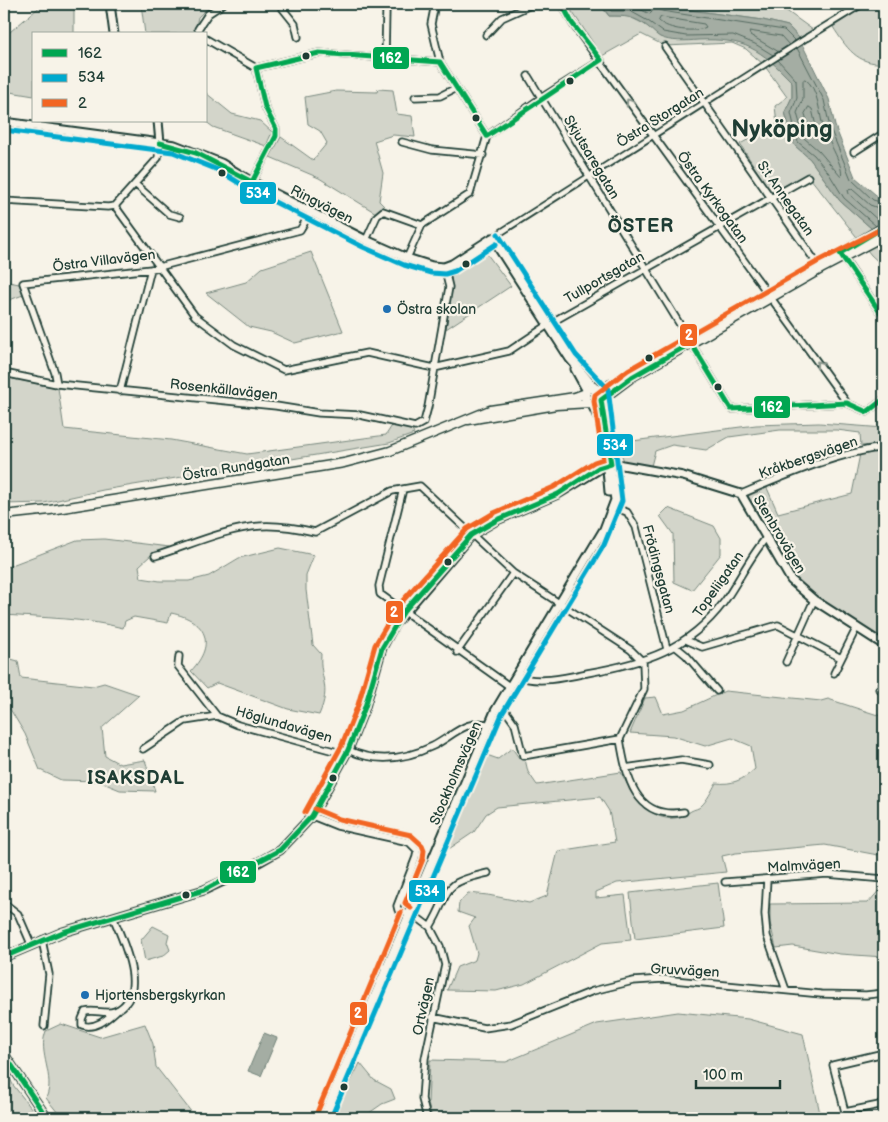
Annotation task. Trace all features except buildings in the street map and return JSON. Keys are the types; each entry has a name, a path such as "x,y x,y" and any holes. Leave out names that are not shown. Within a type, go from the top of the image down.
{"main road":[{"path":"632,377 623,378 586,392 585,398 590,404 595,404 632,377 871,239 884,227"},
{"path":"871,239 884,236"},
{"path":"771,297 818,265 841,256"},
{"path":"597,389 601,400"},
{"name":"Östra Rundgatan","path":"4,515 50,510 344,463 390,451 490,410 575,397 586,392"},
{"name":"Östra Rundgatan","path":"466,420 556,405 590,404"},
{"path":"4,1054 47,1118"}],"street":[{"path":"110,4 114,32"},
{"path":"199,32 198,29 202,20 223,4"},
{"path":"278,4 295,24 298,37"},
{"path":"435,4 432,24 440,62 487,136"},
{"path":"486,35 516,6 533,4"},
{"name":"Östra Kyrkogatan","path":"562,4 572,23 601,60 652,135 847,403"},
{"path":"808,37 862,4"},
{"path":"385,60 386,11"},
{"name":"Östra Storgatan","path":"492,238 808,37"},
{"path":"208,40 256,68 319,53 385,60 440,62"},
{"name":"S:t Annegatan","path":"665,47 818,265"},
{"path":"407,258 422,225 470,194 483,155 487,136 541,98 601,60"},
{"path":"252,182 276,136 276,129 265,108 256,68"},
{"name":"Skjutsaregatan","path":"528,76 682,328"},
{"path":"416,97 440,96 456,88"},
{"name":"Ringvägen","path":"4,122 175,145 206,157 366,240 407,258 432,266 444,267"},
{"path":"4,200 115,206 158,158 160,143 158,122"},
{"path":"854,152 884,133"},
{"path":"402,142 432,150 483,155"},
{"name":"Tullportsgatan","path":"434,368 509,351 548,325 808,177"},
{"path":"135,184 169,214 180,218"},
{"path":"115,206 195,316 234,345 284,370 367,353 434,368 449,287 444,267 492,238 570,359 586,392"},
{"name":"Östra Villavägen","path":"57,384 55,372 22,283 151,269 300,230 311,212"},
{"path":"366,240 377,216 383,212 422,225"},
{"path":"841,256 884,318"},
{"path":"120,391 151,269"},
{"path":"692,343 731,409 847,403 867,412 884,399"},
{"path":"570,359 597,389"},
{"name":"Rosenkällavägen","path":"4,372 57,384 276,406 319,413 360,415 415,427 424,422 434,368"},
{"name":"Stockholmsvägen","path":"323,1118 500,702 561,604 604,529 612,507 601,400"},
{"name":"Stockholmsvägen","path":"590,404 595,409 608,464"},
{"name":"Kråkbergsvägen","path":"741,494 819,463 860,450 884,447"},
{"path":"4,956 42,940 176,899 234,876 280,850 312,816 346,752 365,707 382,648 404,611 471,535 497,520 558,494 608,464"},
{"name":"Stenbrovägen","path":"608,464 682,476 741,494 792,580 814,600 884,645"},
{"path":"155,556 259,526 286,526 315,532 392,491 420,486 513,573 630,650 643,662 644,689 620,739 626,776 638,798 658,812 673,814 684,812"},
{"path":"403,489 379,589 381,596 458,652 509,686"},
{"name":"Frödingsgatan","path":"612,507 627,512 636,527 667,649"},
{"name":"Topeliigatan","path":"516,676 529,680 563,678 643,662 686,640 703,627 724,601 766,538"},
{"path":"458,652 513,573"},
{"path":"786,662 814,600"},
{"path":"686,640 702,647 778,625 841,658"},
{"path":"834,673 857,627"},
{"path":"674,646 686,655 717,691"},
{"name":"Höglundavägen","path":"179,656 178,666 217,716 238,725 372,759 404,756 433,746 469,725 478,722 490,725"},
{"path":"879,688 884,682"},
{"path":"500,702 515,724 522,756 620,739"},
{"name":"Höglundavägen","path":"143,749 185,721 217,716"},
{"path":"625,768 681,760 710,765"},
{"path":"312,816 337,826 409,842 417,850 416,858 396,902 398,910 430,927 446,891 456,881 488,873"},
{"name":"Malmvägen","path":"725,882 827,874 884,879"},
{"path":"767,879 765,914 767,936 786,990"},
{"path":"4,904 18,914 31,944"},
{"path":"113,917 121,935 134,983 126,1004 118,1010 98,1025 88,1027 82,1025 85,1012 92,1010 112,1012 118,1010"},
{"name":"Ortvägen","path":"427,1118 422,1099 423,1086 432,1017 445,964 440,946 430,927"},
{"path":"42,940 48,974 44,1026"},
{"name":"Gruvvägen","path":"432,1017 484,1028 511,1024 593,991 633,981 663,979 821,994 866,995 884,993"},
{"path":"884,1053 833,1064 845,1112 884,1104"}],"shaded area":[{"path":"43,4 74,4 74,32 32,32 32,96 4,91 4,37"},
{"path":"141,4 212,4 198,17 194,32 145,32"},
{"path":"567,4 599,4 609,16 628,16 646,25 660,37 732,40 753,48 771,60 792,82 792,97 785,112 794,145 810,159 840,201 871,228 884,245 884,267 871,255 807,174 771,193 740,144 777,124 775,106 787,97 764,65 746,49 732,43 665,46 641,34 602,56"},
{"path":"692,4 762,4 781,7 813,30 799,38 788,26 763,20 684,9"},
{"path":"868,4 884,4 884,63 875,63 859,58 848,48 833,27"},
{"path":"378,89 393,90 397,114 412,116 415,137 393,135 374,141 383,173 379,201 384,206 376,213 319,178 270,157 281,137 313,160 327,143 320,131 308,124 305,97 336,91 377,92"},
{"path":"208,95 232,114 260,121 272,132 266,146 213,127 206,122 208,122"},
{"path":"484,250 511,286 446,329 452,287 451,273"},
{"path":"311,252 343,331 295,343 271,332 249,327 206,293 246,282 262,268"},
{"path":"4,281 19,284 23,295 4,302"},
{"path":"4,377 58,388 64,429 171,440 247,454 386,435 393,424 409,425 414,434 389,443 103,490 44,503 4,504"},
{"path":"819,423 884,428 884,444 861,446 860,433 837,430 780,430 729,437 706,450 672,445 655,451 651,466 624,461 617,443 756,425"},
{"path":"884,451 884,641 830,608 802,586 777,549 748,496 767,488 778,513 852,494 860,454"},
{"path":"668,508 714,526 721,538 721,554 692,590 674,582 673,534 660,516"},
{"path":"104,539 169,547 151,555 139,566 141,578 160,581 189,581 209,576 239,558 280,548 314,555 306,575 306,590 313,645 321,654 325,689 323,705 319,715 288,709 217,683 207,688 191,671 204,651 204,634 193,621 183,616 171,613 168,623 134,617 125,621 123,628 79,620 4,615 4,568 77,540"},
{"path":"4,657 18,661 21,678 93,686 104,683 139,695 102,728 105,756 120,764 145,760 155,791 120,790 98,781 61,780 40,770 25,734 10,709 4,710"},
{"path":"725,691 821,701 828,699 884,717 884,843 882,843 878,855 825,845 736,853 722,856 726,872 617,883 596,892 596,898 625,895 631,940 602,943 524,984 496,991 447,990 457,967 475,960 477,953 469,926 475,918 458,912 459,903 468,893 529,903 547,896 558,851 615,842 609,811 600,797 497,807 486,814 474,832 440,855 484,754 498,759 512,748 519,758 525,759 528,772 537,785 621,772 632,792 648,810 658,816 668,818 679,817 700,807 716,783 737,781 755,769 751,746 732,738 705,746 673,736 630,733 645,698 656,697 663,714 684,710"},
{"path":"718,883 724,928 635,939 630,893"},
{"path":"884,887 884,957 840,954 793,946 776,948 770,923 770,904 868,903"},
{"path":"153,926 169,934 167,942 170,950 163,956 145,961 141,940"},
{"path":"678,1012 748,1019 803,1034 821,1118 437,1118 431,1114 428,1104 430,1060 506,1062 597,1024"},
{"path":"61,1024 100,1037 145,1024 153,1044 156,1067 196,1118 62,1118 46,1098 49,1082 44,1048 46,1031"},
{"path":"360,1063 374,1080 391,1089 395,1099 382,1104 362,1118 333,1118"},
{"path":"4,1065 13,1085 39,1118 4,1118"}],"water":[{"path":"601,4 646,4 763,20 788,26 799,38 829,99 835,126 855,177 876,195 884,199 884,245 871,228 840,201 810,159 794,145 785,112 792,97 792,82 770,61 751,48 728,41 679,41 664,39 643,23 634,19 609,16"},
{"path":"264,1033 277,1038 261,1076 248,1071"}],"transit line":[{"name":"162","path":"562,4 572,23 601,60"},
{"name":"162","path":"256,68 319,53 440,62 487,136"},
{"name":"162","path":"487,136 601,60"},
{"name":"162","path":"252,182 276,136 276,129 265,107 256,68"},
{"name":"534","path":"4,130 173,152 218,170 249,189 363,247 404,265 431,273 445,274 455,271 496,244"},
{"name":"162","path":"160,143 196,153 252,182"},
{"name":"162","path":"884,227 840,253 884,318"},
{"name":"2","path":"305,812 341,747 358,705 375,645 398,606 467,529 494,513 554,487 594,462 603,459 594,401 595,395 628,370 817,262 881,229"},
{"name":"534","path":"331,1118 502,714 604,545 622,501 608,389 576,355 498,234"},
{"name":"162","path":"691,343 731,409 847,403 867,412 884,399"},
{"name":"162","path":"4,957 63,932 204,890 280,850 312,816 348,750 365,707 382,648 404,611 471,535 497,520 558,494 598,468 611,464 601,400 632,377 691,343"},
{"name":"2","path":"315,809 339,819 411,835 422,845 424,850 423,859 405,903 411,908"},
{"name":"2","path":"316,1115 401,912"},
{"name":"162","path":"4,1054 47,1118"}],"place":[{"name":"Östra skolan","path":"387,309"},
{"name":"Hjortensbergskyrkan","path":"85,995"}],"district":[{"name":"Nyköping","path":"782,129"},
{"name":"ÖSTER","path":"641,225"},
{"name":"ISAKSDAL","path":"136,777"}]}
